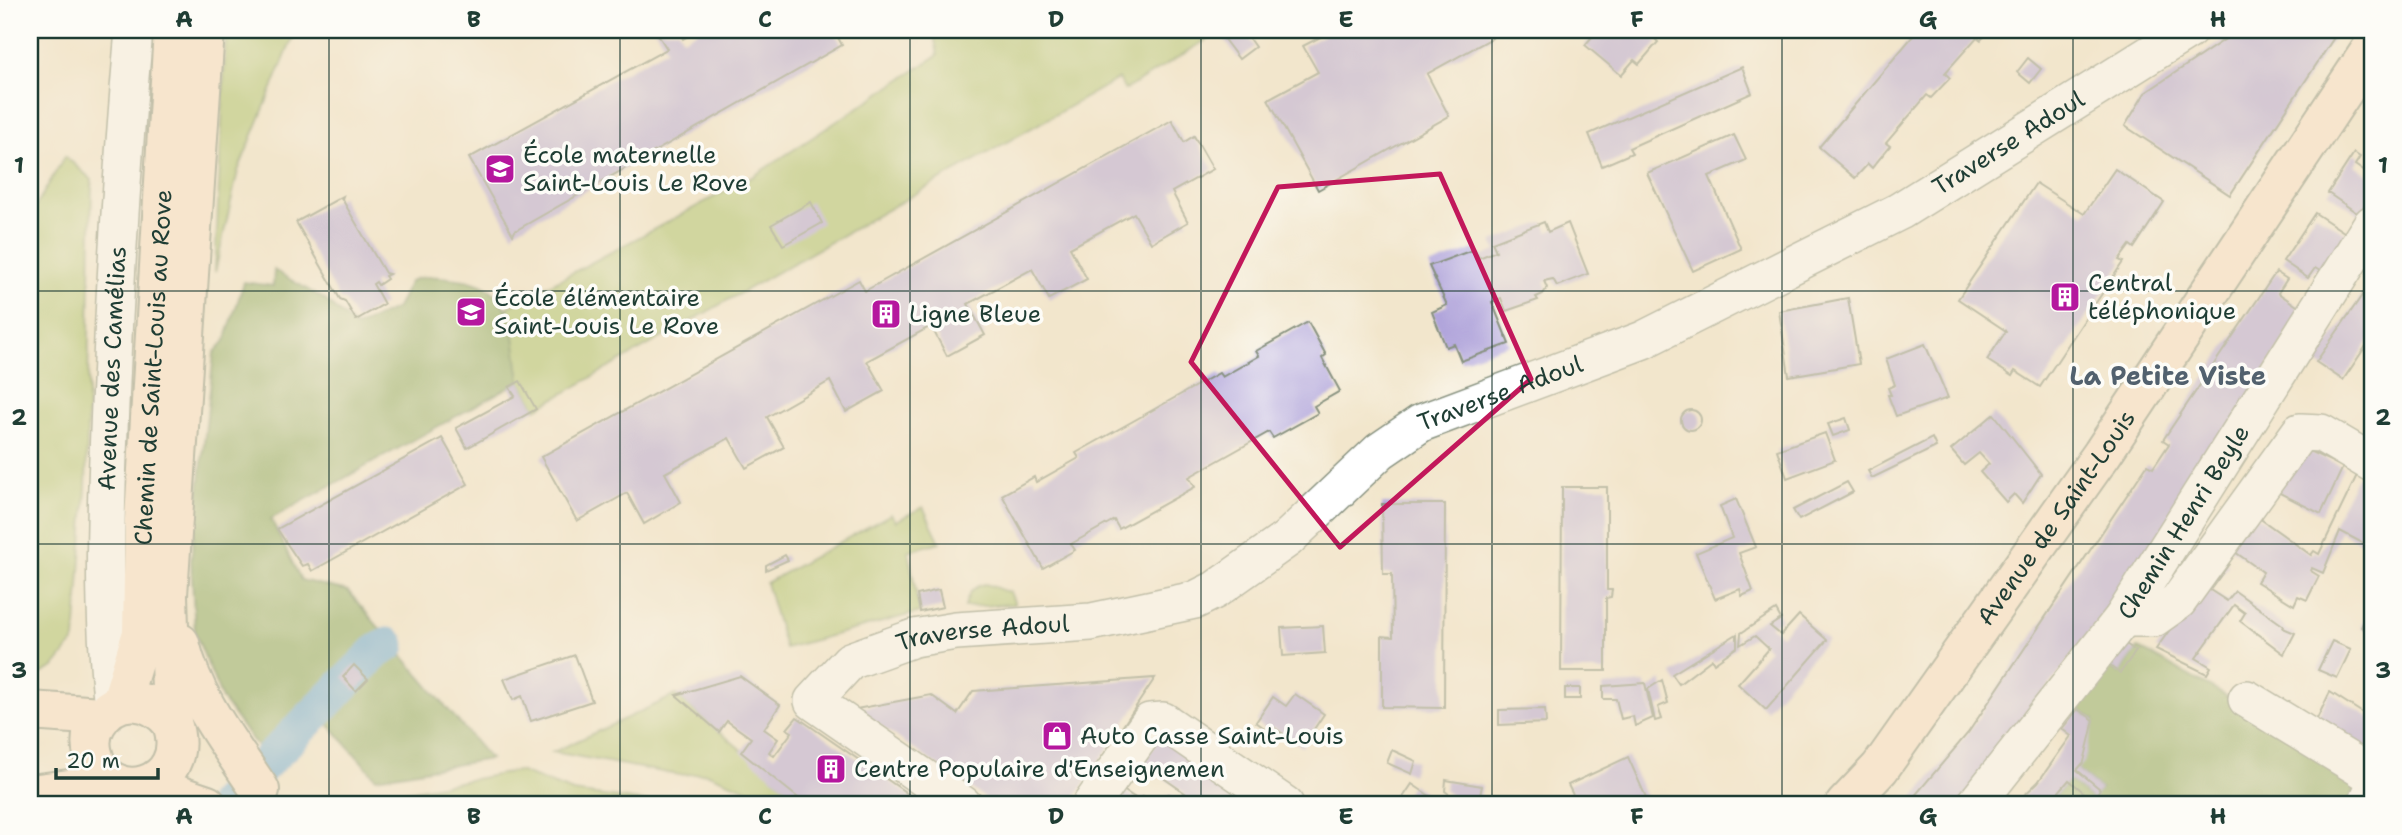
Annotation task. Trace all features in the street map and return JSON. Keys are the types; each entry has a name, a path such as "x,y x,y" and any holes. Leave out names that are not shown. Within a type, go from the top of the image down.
{"main road":[{"name":"Chemin de Saint-Louis au Rove","path":"173,30 144,520 142,634 112,708 93,729 90,745 94,761 103,774 207,805"},
{"name":"Chemin de Saint-Louis au Rove","path":"132,784 161,778 171,766 174,730 168,595 205,30"},
{"name":"Avenue de Saint-Louis","path":"1844,805 1880,768 2102,454 2372,48"},
{"name":"Chemin de Saint-Louis au Rove","path":"168,595 186,667 209,715 268,798"},
{"name":"Chemin de Saint-Louis au Rove","path":"112,708 136,701 150,704 163,712 174,730 268,798"},
{"path":"30,711 112,708"},
{"path":"30,794 132,784"}],"street":[{"name":"Avenue des Camélias","path":"112,708 106,643 105,535 118,204 134,30"},
{"name":"Traverse Adoul","path":"962,805 813,701 850,661 914,638 956,631 1091,622 1195,600 1215,590 1287,539 1380,451 1421,423 1643,340 1888,217 2189,30"},
{"name":"Chemin Henri Beyle","path":"1975,805 2123,618 2372,224"},
{"path":"2123,618 2154,618 2178,601 2300,432 2320,433 2372,463"},
{"path":"2247,699 2372,775"},
{"path":"1091,805 1150,722 1163,721 1285,805"},
{"path":"2366,805 2372,792"}],"highlighted area":[{"path":"1440,174 1531,379 1340,547 1191,362 1278,187"}],"green space":[{"path":"226,30 296,30 238,171 215,272"},
{"path":"933,30 1219,32 1125,90 1118,79 536,409 520,381 508,307 752,177 938,55"},
{"path":"65,156 92,180 86,489 75,640 54,667 37,676 30,676 30,216"},
{"path":"274,270 324,299 356,327 397,308 410,281 428,277 478,283 502,301 509,314 520,381 271,519 301,580 348,591 490,759 376,778 314,708 264,756 222,699 195,633 191,560 214,353 225,341 244,282 273,286"},
{"path":"923,507 940,542 908,551 920,612 785,648 766,583 891,514 896,521"},
{"path":"985,584 1010,592 1015,604 965,607 971,592"},
{"path":"2138,648 2232,699 2361,778 2347,805 2057,805 2052,800 2069,780 2092,799 2100,789 2077,770 2094,720 2073,706 2104,663 2120,673"},
{"path":"676,695 807,805 785,804 706,773 679,775 553,752"},
{"path":"518,771 573,792 670,805 332,805"}],"building":[{"path":"655,30 678,30 683,39 699,30 834,30 842,45 515,231 513,235 469,158 667,49"},
{"path":"1217,30 1243,30 1255,47 1239,59"},
{"path":"1334,30 1488,30 1492,38 1427,74 1449,116 1318,190 1268,99 1318,72 1303,46"},
{"path":"1598,30 1659,30 1653,37 1658,42 1639,64 1634,60 1621,75 1585,45"},
{"path":"1918,30 1990,30 1981,40 1977,37 1945,73 1950,78 1931,98 1927,95 1886,143 1890,146 1872,168 1868,164 1855,178 1819,147"},
{"path":"2239,30 2339,30 2230,195 2125,126 2145,93"},
{"path":"2028,58 2041,69 2030,83 2017,72"},
{"path":"1742,67 1752,93 1629,148 1632,153 1602,166 1589,134"},
{"name":"Ligne Bleue","path":"1172,120 1184,142 1194,136 1213,169 1172,192 1188,222 1151,243 1134,213 1070,248 1087,279 1049,299 1032,269 968,304 985,335 947,356 931,326 867,361 884,391 846,412 830,381 767,417 784,447 746,468 729,438 665,473 681,502 644,524 627,493 577,521 541,457 859,280 865,291"},
{"path":"1734,135 1746,160 1709,176 1741,249 1693,271 1647,173"},
{"path":"2354,153 2360,157 2355,165 2372,177 2372,201 2363,217 2328,193"},
{"path":"2115,169 2164,202 2134,248 2130,245 2119,260 2123,262 2040,387 2015,371 2012,376 1987,360 2006,331 1958,299 2036,183 2084,214"},
{"path":"343,196 342,199 385,273 389,274 385,276 387,279 378,285 376,282 373,284 384,304 356,320 345,301 340,299 296,222"},
{"path":"811,202 822,223 783,245 771,225"},
{"path":"2315,213 2350,236 2325,274 2315,268 2308,278 2283,261"},
{"path":"1544,222 1548,232 1568,223 1588,274 1557,286 1553,279 1544,281 1547,288 1543,294 1536,297 1538,300 1506,311 1501,298 1492,302 1509,344 1461,361 1454,344 1446,347 1432,312 1447,305 1429,266 1475,249 1479,258 1496,251 1492,242"},
{"path":"2276,272 2287,279 2278,293 2303,310 2167,530 1960,805 1907,805 1968,733 2147,465 2153,468 2169,444 2163,440"},
{"path":"2372,281 2372,337 2343,380 2316,362"},
{"path":"1848,298 1859,364 1789,376 1779,311"},
{"path":"1308,322 1326,355 1322,358 1340,391 1314,406 1318,413 1273,438 1269,432 1189,477 1195,487 1119,529 1114,520 1071,544 1075,550 1043,568 1002,495 1034,477 1036,482 1079,458 1076,453 1219,373 1222,377 1259,356 1256,351"},
{"path":"1925,344 1948,398 1896,416 1888,395 1891,395 1888,388 1895,385 1886,359"},
{"path":"520,381 536,409 467,448 456,428 515,396 509,387"},
{"path":"1691,410 1698,413 1701,420 1698,427 1691,430 1684,427 1681,420 1684,413"},
{"path":"1994,414 2041,474 2022,503 2014,494 2006,502 1980,472 1989,464 1979,453 1964,465 1951,450"},
{"path":"1846,418 1850,430 1833,436 1828,424"},
{"path":"1825,433 1835,460 1787,478 1777,450"},
{"path":"442,438 468,484 312,571 308,564 302,566 277,529"},
{"path":"1932,438 1936,447 1872,478 1868,471"},
{"path":"2309,451 2343,467 2321,514 2270,488 2293,455"},
{"path":"2357,475 2372,482 2372,548 2340,531 2323,573 2312,568 2311,571 2319,576 2307,600 2298,596 2294,605 2257,582 2263,572 2228,547 2252,513 2311,555 2314,551 2319,554"},
{"path":"1847,482 1853,492 1799,520 1793,510"},
{"path":"1562,487 1607,487 1607,590 1612,590 1611,597 1606,598 1606,671 1561,671"},
{"path":"1736,499 1756,547 1739,553 1753,591 1742,596 1740,589 1715,599 1696,553 1732,538 1720,506"},
{"path":"1382,504 1445,504 1444,708 1382,707 1382,636 1393,637 1392,574 1383,574"},
{"path":"785,555 788,560 766,570 766,565"},
{"path":"2220,559 2229,564 2210,590 2227,601 2235,591 2284,626 2283,628 2295,633 2284,654 2240,621 2245,613 2234,605 2196,658 2211,667 2207,674 2156,649"},
{"path":"939,590 943,607 920,612 917,595"},
{"path":"2372,603 2372,633 2361,627"},
{"path":"1776,610 1781,619 1770,626 1781,635 1799,615 1827,640 1766,710 1738,684 1769,649 1755,636 1740,645 1741,633"},
{"path":"1323,626 1325,653 1283,656 1281,628"},
{"path":"1737,634 1737,647 1714,663 1712,659 1679,684 1672,674"},
{"path":"2120,640 2136,651 2120,673 2104,663"},
{"path":"2332,641 2351,649 2337,678 2318,670"},
{"path":"575,655 592,701 531,721 522,696 513,700 504,679"},
{"path":"354,665 368,679 356,691 343,677"},
{"path":"740,676 780,705 764,729 778,739 769,752 774,756 792,732 787,729 797,717 924,805 807,805 741,752 751,738 727,721 719,732 676,695"},
{"name":"Auto Casse Saint-Louis","path":"1155,678 1070,805 995,805 856,709 931,695 957,714 973,691"},
{"path":"1662,680 1668,703 1658,707 1662,719 1655,721 1648,689"},
{"path":"1645,683 1653,718 1635,726 1633,716 1621,719 1616,699 1603,699 1603,686"},
{"path":"1565,688 1580,688 1580,699 1565,699"},
{"path":"2330,692 2372,719 2372,762 2312,729"},
{"path":"1295,694 1324,714 1302,747 1273,727 1270,732 1256,722 1273,697 1286,706"},
{"path":"1545,709 1546,723 1499,725 1499,710"},
{"path":"2078,709 2094,720 2084,762 2077,770 2100,789 2093,800 2069,780 2052,800 2057,805 2014,805 2038,782 2071,736 2062,729"},
{"path":"1161,736 1248,797 1243,805 1113,805 1123,790 1140,801 1143,796 1153,804 1158,797 1163,800 1169,794 1180,801 1185,793 1142,763"},
{"path":"1392,750 1416,761 1412,774 1387,763"},
{"path":"1628,757 1649,804 1578,805 1568,785"},
{"path":"1446,780 1482,786 1478,805 1458,801 1445,791"},
{"path":"1412,784 1443,805 1398,805"}],"waterway":[{"path":"224,805 377,651 388,645"}],"place":[{"name":"École maternelle Saint-Louis Le Rove","path":"500,169"},
{"name":"Central téléphonique","path":"2065,297"},
{"name":"École élémentaire Saint-Louis Le Rove","path":"471,312"},
{"name":"Ligne Bleue","path":"886,314"},
{"name":"Auto Casse Saint-Louis","path":"1057,736"},
{"name":"Centre Populaire d'Enseignemen","path":"831,769"}],"district":[{"name":"La Petite Viste","path":"2168,376"}]}
